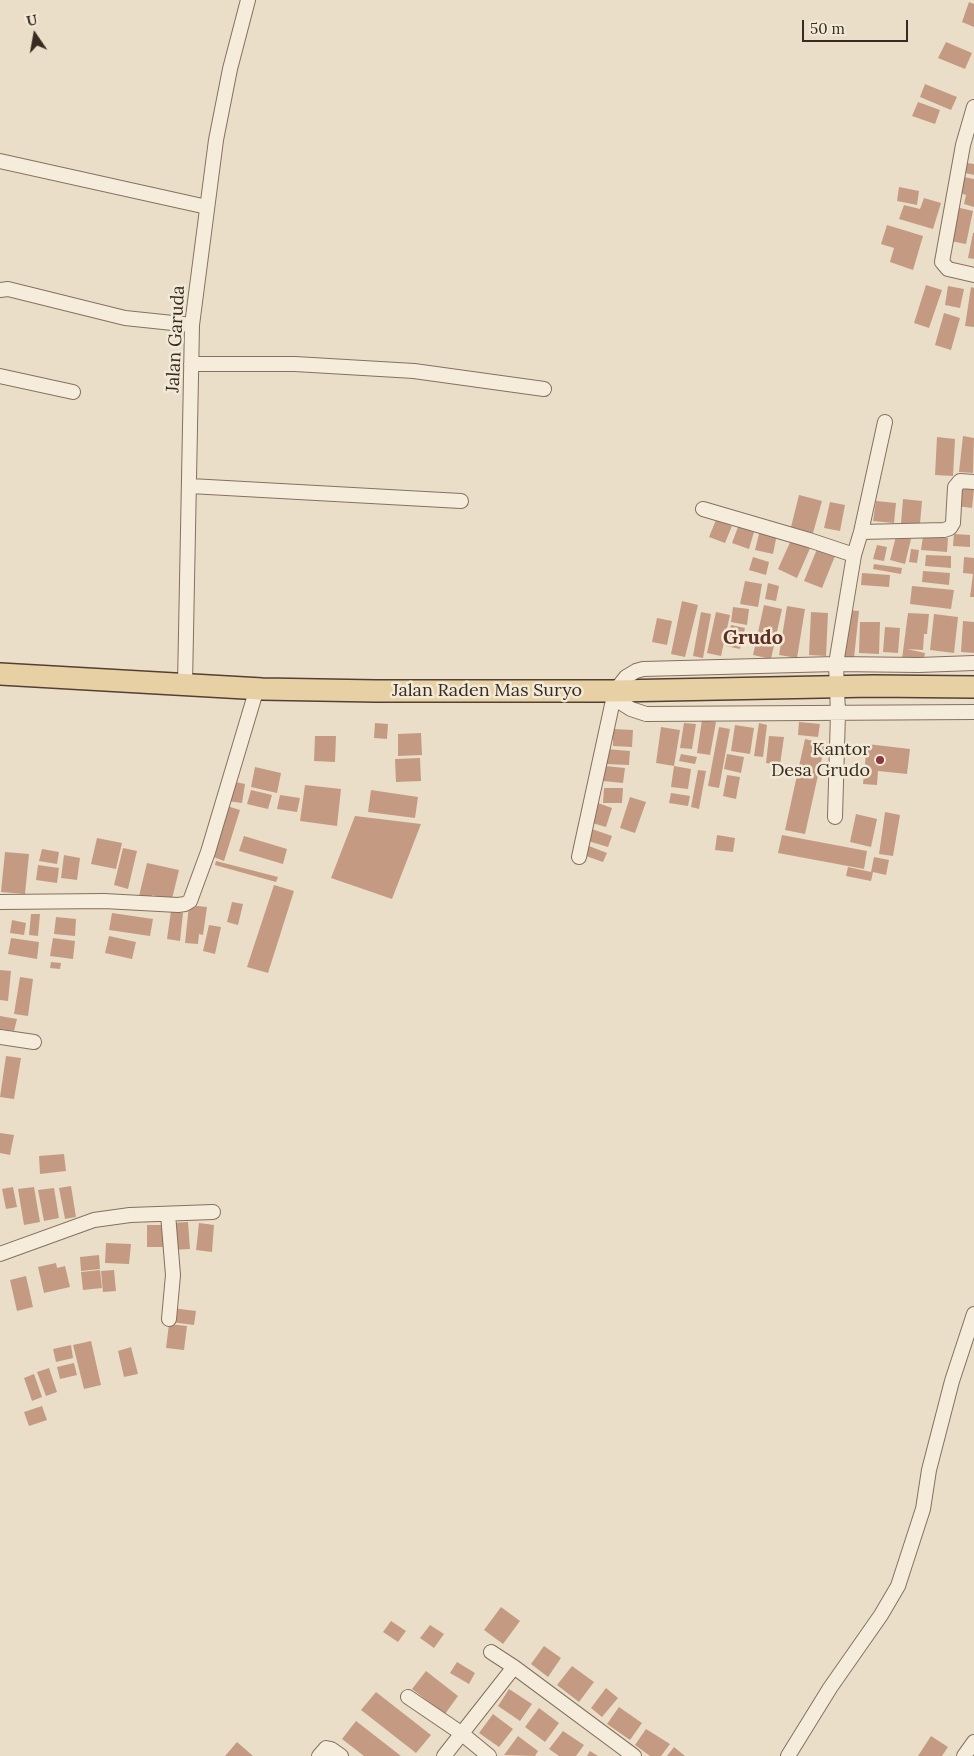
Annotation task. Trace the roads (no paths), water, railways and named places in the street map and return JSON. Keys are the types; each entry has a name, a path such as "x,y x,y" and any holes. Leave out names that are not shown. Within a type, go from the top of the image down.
{"main road":[{"name":"Jalan Raden Mas Suryo","path":"0,674 257,688 367,691 615,691 837,687 974,687"}],"street":[{"name":"Jalan Garuda","path":"185,684 192,325 216,140 230,70 248,0"},
{"path":"974,107 963,145 942,262 948,269 974,275"},
{"path":"0,161 207,206"},
{"path":"0,290 8,289 125,318 192,325"},
{"path":"191,364 295,364 414,371 544,389"},
{"path":"0,376 73,392"},
{"path":"835,817 838,713 836,664 854,556 861,532 884,422"},
{"path":"861,532 944,530 950,528 953,523 956,487 960,482 974,482"},
{"path":"190,486 461,501"},
{"path":"703,509 809,540 854,556"},
{"path":"580,857 615,691 626,677 642,669 974,663"},
{"path":"0,902 104,901 178,905 190,901 208,852 257,688"},
{"path":"615,691 623,704 646,714 974,712"},
{"path":"0,1037 34,1042"},
{"path":"0,1254 94,1220 130,1215 214,1212"},
{"path":"168,1214 173,1274 168,1319"},
{"path":"788,1756 830,1688 881,1615 898,1586 923,1509 929,1470 952,1381 974,1314"},
{"path":"491,1652 634,1756"},
{"path":"444,1756 514,1667"},
{"path":"408,1697 489,1756"},
{"path":"964,1756 974,1742"},
{"path":"318,1756 326,1748 341,1756"}],"place":[{"name":"Kantor Desa Grudo","path":"880,760"}],"district":[{"name":"Grudo","path":"753,638"}]}
